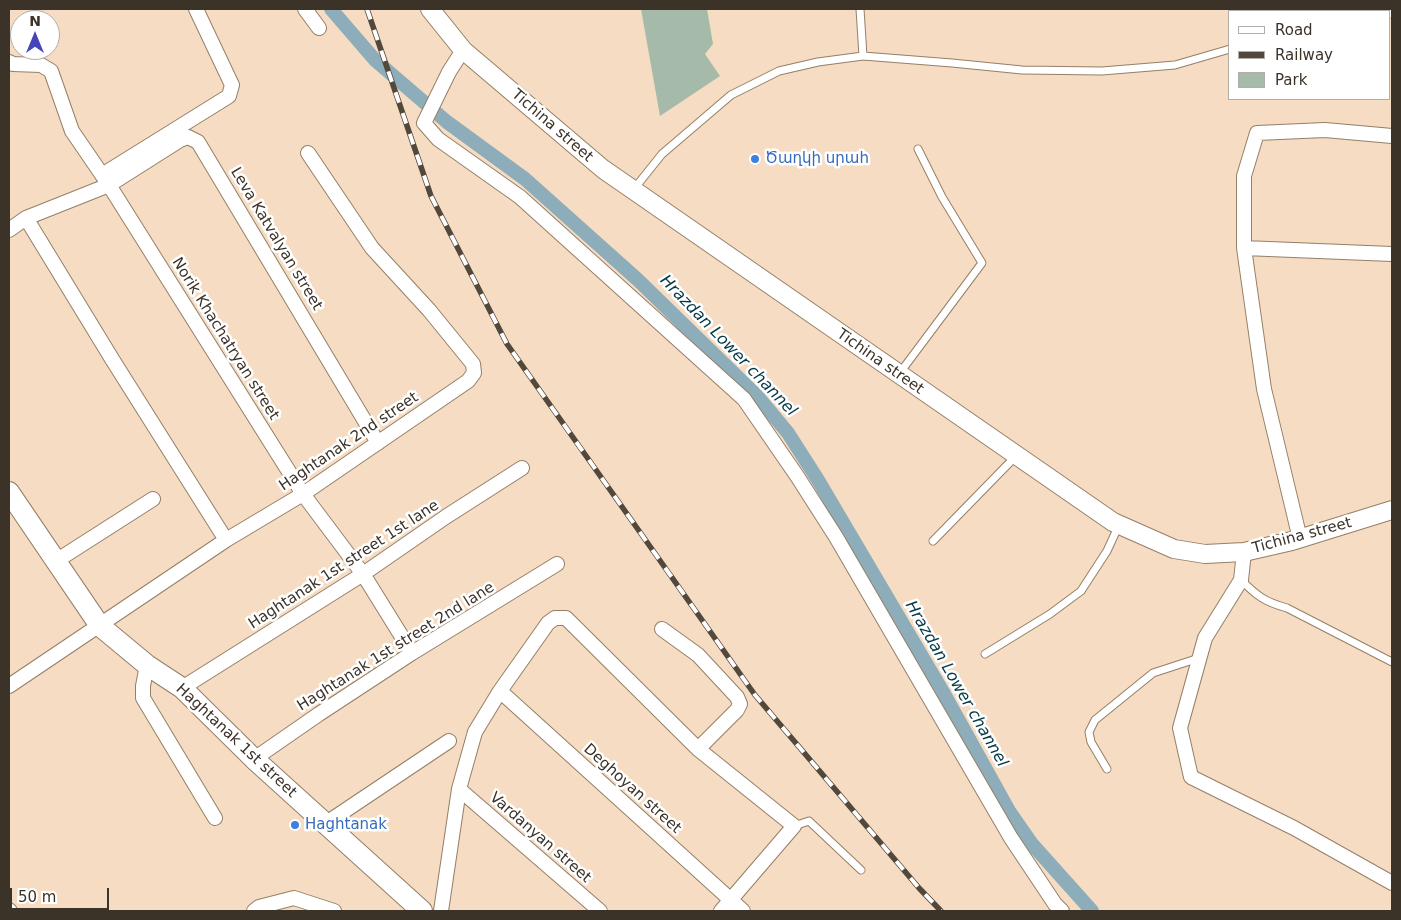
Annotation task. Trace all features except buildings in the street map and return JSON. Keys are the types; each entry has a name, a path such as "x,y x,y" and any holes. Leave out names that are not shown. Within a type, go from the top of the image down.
{"main road":[{"name":"Haghtanak 1st street","path":"9,492 100,626 147,665 182,688 254,759 422,911"}],"street":[{"path":"9,230 26,218 105,180 229,96 232,85 196,9"},
{"path":"305,9 319,28"},
{"name":"Tichina street","path":"430,9 463,50 602,169 1113,522 1174,549 1205,554 1244,552 1300,539 1392,510"},
{"path":"463,50 449,72 424,123 438,140 520,197 744,399 836,538 1011,838 1055,904 1062,911"},
{"name":"Norik Khachatryan street","path":"9,62 13,64 42,65 51,70 72,131 105,180 303,494 363,574 412,653"},
{"path":"1300,539 1264,389 1244,248 1244,176 1258,133 1325,130 1392,136"},
{"name":"Leva Katvalyan street","path":"105,180 180,140 188,137 198,142 378,443"},
{"name":"Haghtanak 2nd street","path":"9,686 226,540 303,494 468,381 474,373 473,364 428,310 372,248 308,153"},
{"path":"26,218 226,540"},
{"path":"1244,248 1392,254"},
{"name":"Haghtanak 1st street 1st lane","path":"182,688 363,574 447,516 522,468"},
{"path":"56,561 153,499"},
{"path":"1244,552 1241,580 1205,638 1180,728 1191,777 1294,828 1392,884"},
{"name":"Haghtanak 1st street 2nd lane","path":"254,759 412,653 557,564"},
{"path":"441,911 459,789 475,732 500,691 548,623 555,618 566,618 698,749 794,826 721,911"},
{"path":"662,629 698,655 737,697 740,704 738,710 698,749"},
{"path":"147,665 142,686 143,698 216,818"},
{"name":"Deghoyan street","path":"500,691 743,911"},
{"path":"325,824 450,742"},
{"name":"Vardanyan street","path":"459,789 600,911"},
{"path":"254,911 259,907 294,898 334,911"}],"lane":[{"path":"860,9 862,56"},
{"path":"633,190 662,154 731,94 779,71 818,62 862,56 1022,70 1102,71 1175,66 1228,49"},
{"path":"898,374 982,263 942,197 918,149"},
{"path":"933,542 1017,456"},
{"path":"985,654 1050,614 1081,591 1107,551 1120,525"},
{"path":"1241,580 1257,596 1287,608 1392,662"},
{"path":"1107,769 1091,742 1089,732 1095,720 1153,673 1199,658"},
{"path":"794,826 809,821 862,870"}],"green space":[{"path":"641,9 707,9 713,44 705,54 720,76 660,116"}],"waterway":[{"name":"Hrazdan Lower channel","path":"331,9 375,60 447,122 525,179 638,280 758,397 788,433 818,480 943,692 1009,811 1032,844 1092,911"}],"railway":[{"path":"367,9 431,196 507,344 755,695 919,888 941,911"}],"place":[{"name":"Ծաղկի սրահ","path":"755,159"},
{"name":"Haghtanak","path":"295,825"}]}
